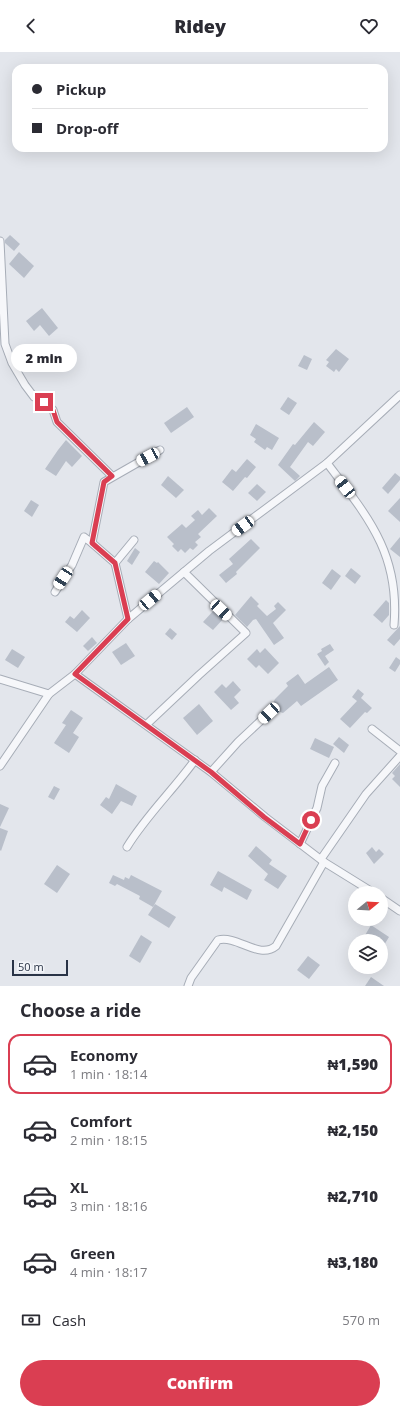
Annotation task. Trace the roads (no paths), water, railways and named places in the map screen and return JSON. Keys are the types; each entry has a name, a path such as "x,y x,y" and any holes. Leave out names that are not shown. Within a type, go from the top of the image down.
{"street":[{"path":"0,241 5,344 12,363 34,397 44,402 53,410 57,422 112,476"},
{"path":"0,766 49,694 75,674 128,619 208,551 327,463 400,395"},
{"path":"92,543 104,482 112,476 160,450"},
{"path":"327,463 372,522 382,541 393,575 397,603 394,625"},
{"path":"55,592 72,565 84,537 115,563 128,619"},
{"path":"115,563 134,540"},
{"path":"147,724 199,674 246,634 184,572"},
{"path":"75,674 147,724 211,772 264,817 300,844 363,886"},
{"path":"0,679 49,694"},
{"path":"211,772 238,742 269,713"},
{"path":"372,729 400,751"},
{"path":"188,986 191,978 218,940 230,939 263,951 269,951 276,946 323,860 366,794 400,756"},
{"path":"127,847 135,834 171,792 195,760"},
{"path":"300,844 317,808 322,786 335,762"},
{"path":"388,903 400,911"}]}
